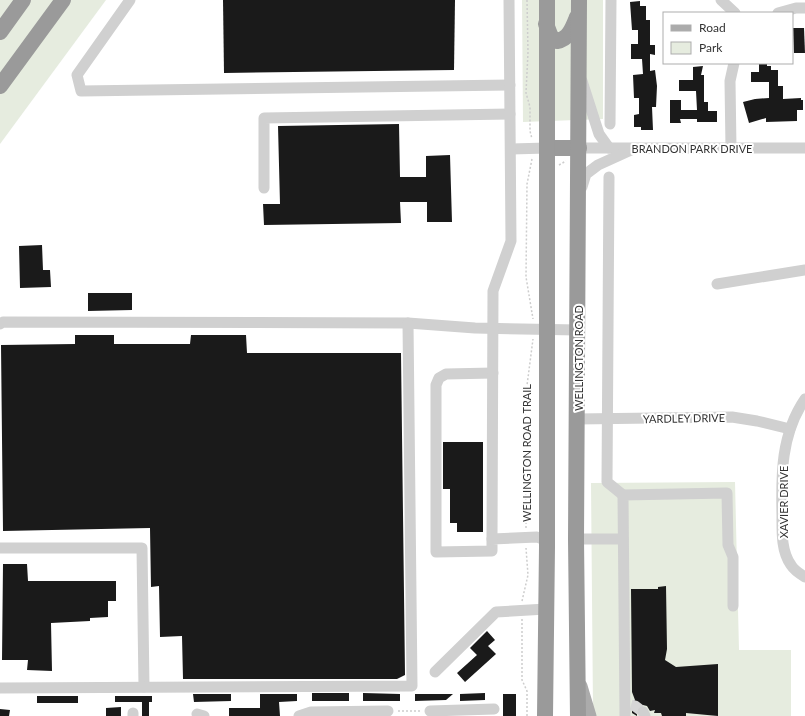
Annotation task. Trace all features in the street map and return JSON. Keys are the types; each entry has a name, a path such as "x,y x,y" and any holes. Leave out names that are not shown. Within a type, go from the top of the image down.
{"highway":[{"path":"0,32 23,0"},
{"path":"0,86 63,0"},
{"path":"543,0 547,26 551,37 554,40 562,40 572,30 579,7"},
{"path":"545,716 547,541 540,329 547,165 540,148 547,26 546,0"},
{"name":"WELLINGTON ROAD","path":"578,716 576,539 579,7"},
{"path":"540,148 579,154"}],"main road":[{"path":"578,676 590,716"}],"street":[{"path":"130,0 77,75 81,91 510,85"},
{"path":"493,373 446,374 439,378 436,385 436,552 492,551 493,373 493,291 511,241 509,0"},
{"path":"610,124 611,0"},
{"path":"722,0 733,12"},
{"path":"782,12 796,8 805,8"},
{"path":"731,148 730,81 734,64"},
{"path":"579,69 599,134 608,148"},
{"path":"264,188 264,118 510,114"},
{"path":"511,149 540,148"},
{"name":"BRANDON PARK DRIVE","path":"579,154 608,148 805,148"},
{"path":"805,148 805,159"},
{"path":"579,202 586,174 598,165 633,149"},
{"path":"609,177 607,482 623,495 727,494 728,545 732,557 733,606"},
{"path":"717,284 805,270"},
{"path":"0,324 3,322 408,323 475,328 578,330"},
{"path":"0,688 412,686 408,323"},
{"name":"XAVIER DRIVE","path":"805,399 790,429 781,470 782,535 785,553 791,566 805,577"},
{"name":"YARDLEY DRIVE","path":"577,419 607,420 732,417 790,429"},
{"path":"623,495 628,705 625,716"},
{"path":"492,539 537,537 547,541"},
{"path":"576,539 623,539"},
{"path":"0,548 142,548 144,687"},
{"path":"435,672 496,612 522,609 546,609"},
{"path":"436,712 494,709"},
{"path":"299,716 311,712 388,711"}],"path":[{"name":"WELLINGTON ROAD TRAIL","path":"526,716 527,692 522,680 522,596 528,575 526,537 525,401 529,361 533,343 540,329 533,317 526,277 528,245 526,208 528,174 532,158 540,148 530,131 530,107 526,93 528,52 527,0"},
{"path":"547,165 562,166 567,160 579,154"},
{"path":"388,711 436,712"}],"green space":[{"path":"0,0 106,0 0,144"},
{"path":"522,0 603,0 603,119 523,122"},
{"path":"735,482 739,650 791,650 791,716 595,716 593,711 591,483"}],"building":[{"path":"223,0 455,0 454,70 224,73"},
{"path":"640,1 640,6 646,6 646,20 650,20 650,45 655,45 655,55 650,54 650,71 655,70 657,86 656,107 652,107 653,130 641,130 641,127 634,127 634,115 639,114 639,98 634,98 633,75 643,74 642,59 631,59 631,44 638,44 638,30 632,30 630,2"},
{"path":"793,28 804,28 805,53 794,53"},
{"path":"759,64 767,64 767,66 771,66 771,70 778,70 778,86 783,86 783,99 801,98 801,100 803,100 803,110 797,110 797,121 766,122 766,118 749,123 743,102 769,98 769,82 751,82 751,72 759,72"},
{"path":"703,66 701,75 704,75 704,102 708,102 708,111 717,111 717,122 697,122 697,119 680,119 681,123 670,123 670,100 681,100 681,110 697,110 696,91 679,91 679,80 693,80 693,67"},
{"path":"399,124 400,177 426,177 426,156 450,155 452,222 427,222 427,202 400,202 401,223 264,225 263,204 280,204 278,126"},
{"path":"42,245 43,270 50,270 51,287 20,288 19,246"},
{"path":"88,293 132,293 132,310 88,311"},
{"path":"75,335 114,335 114,344 190,344 191,335 246,335 247,353 401,353 405,675 397,679 183,679 182,636 160,637 159,586 151,587 150,528 3,531 1,345 75,344"},
{"path":"443,442 483,442 483,532 457,532 457,523 450,523 450,489 443,489"},
{"path":"3,564 27,564 28,581 116,581 116,601 108,601 108,617 90,618 90,621 51,623 52,671 27,670 28,660 2,660"},
{"path":"666,586 667,649 665,660 676,667 718,664 718,716 686,713 686,716 662,716 661,713 654,713 655,710 650,711 647,706 643,705 637,708 637,716 632,713 632,704 635,700 632,692 631,589 658,589 658,587"},
{"path":"487,631 495,640 488,646 496,654 465,682 457,673 477,655 470,648"},
{"path":"312,693 349,693 349,701 312,701"},
{"path":"363,693 400,694 400,701 363,701"},
{"path":"485,693 485,700 460,701 460,694"},
{"path":"193,694 231,694 231,701 194,702"},
{"path":"260,694 297,694 297,701 279,702 280,716 229,716 229,708 260,708"},
{"path":"415,694 453,694 446,700 415,701"},
{"path":"503,694 516,694 516,716 503,716"},
{"path":"37,696 78,696 78,703 37,703"},
{"path":"115,696 152,696 152,702 149,702 149,716 142,716 142,702 115,702"},
{"path":"121,707 121,716 106,716 106,708"},
{"path":"0,709 10,710 9,716 0,716"}],"tunnel":[{"path":"631,705 643,712"}]}
